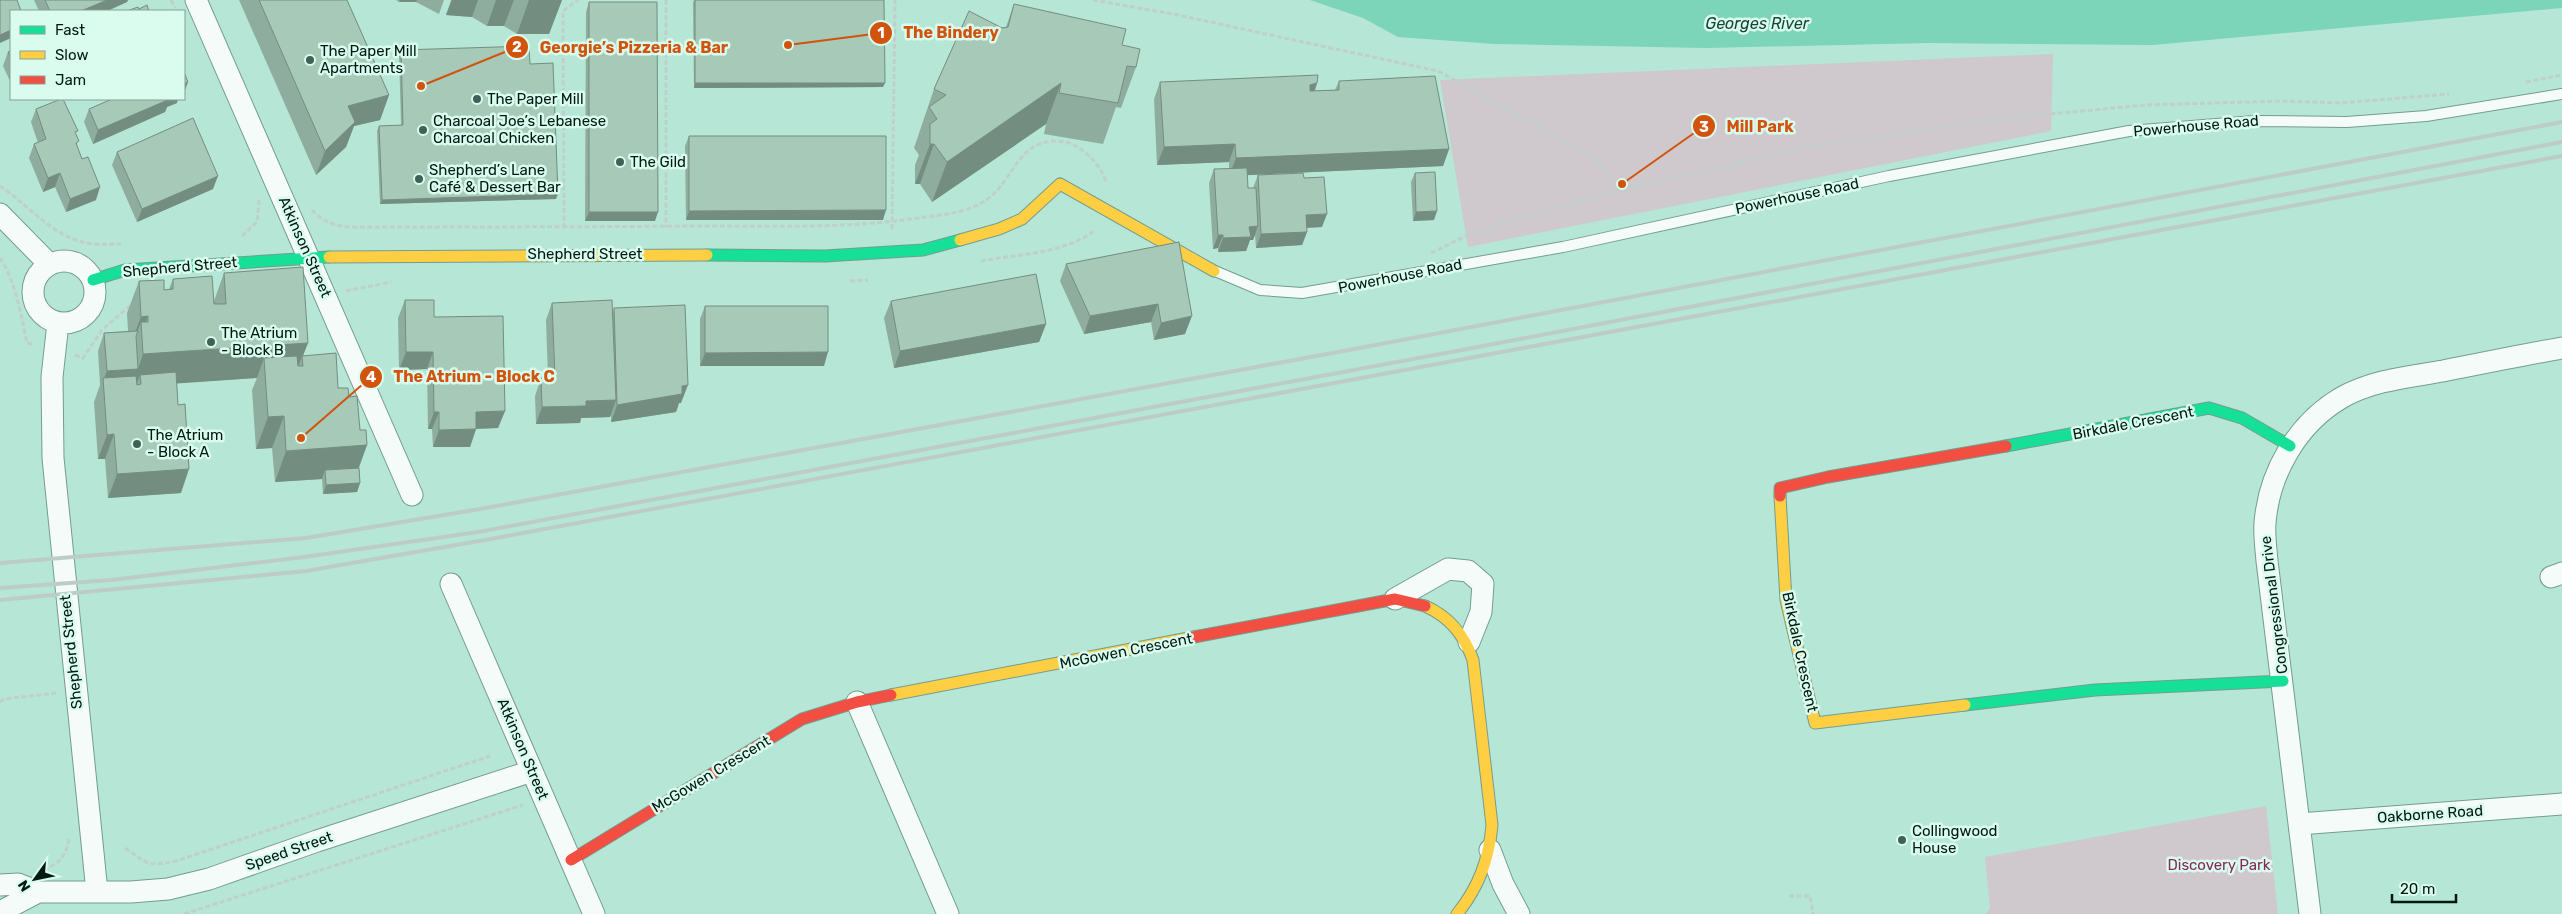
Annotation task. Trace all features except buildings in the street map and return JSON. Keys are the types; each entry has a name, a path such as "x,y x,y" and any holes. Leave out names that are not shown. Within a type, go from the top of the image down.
{"street":[{"name":"Atkinson Street","path":"196,0 412,495"},
{"name":"Shepherd Street","path":"93,280 125,270 308,257 566,254 825,256 923,250 999,229 1022,219 1060,184"},
{"name":"Powerhouse Road","path":"1060,184 1214,271"},
{"path":"0,214 49,264"},
{"path":"64,261 80,264 88,271 93,280 96,290 91,308 77,320 58,323 42,314 33,296 36,278 49,264 64,261"},
{"name":"Shepherd Street","path":"58,323 52,377 53,458 97,892"},
{"name":"Congressional Drive","path":"2310,914 2283,681 2271,601 2264,524 2270,492 2290,446 2314,420 2341,398 2372,386 2400,378 2562,348"},
{"name":"Birkdale Crescent","path":"2283,681 2095,690 1816,723 1786,600 1780,488 1828,477 2100,430 2209,408 2242,418 2290,446"},
{"name":"McGowen Crescent","path":"571,860 802,719 857,702 1395,600 1412,600 1431,608 1448,619 1469,642 1481,612 1483,584 1468,570 1448,569 1395,600"},
{"name":"Atkinson Street","path":"451,584 594,914"},
{"path":"1457,914 1472,895 1484,874 1490,850 1492,825 1473,660 1469,642"},
{"path":"857,702 948,914"},
{"name":"Speed Street","path":"0,884 18,884 38,892 168,890 209,879 532,771"},
{"name":"Oakborne Road","path":"2299,824 2562,804"},
{"path":"1490,850 1503,884 1519,914"},
{"name":"Speed Street","path":"0,912 38,892"}],"lane":[{"name":"Powerhouse Road","path":"1214,271 1260,290 1302,293 1563,248 1889,176 2129,131 2254,121 2347,122 2426,116 2562,94"}],"path":[{"path":"566,254 564,227 563,11 578,0"},
{"path":"666,0 666,226 670,254"},
{"path":"895,0 891,222 895,252"},
{"path":"1093,0 1173,14 1438,71 1594,158 1620,190 1517,218 1422,255"},
{"path":"307,204 319,217 342,227 856,226 967,210 978,205 999,188 1017,160 1025,152 1044,142 1059,141 1072,144 1087,153 1098,165 1108,192 1109,211"},
{"path":"0,186 18,198 55,230 76,240 94,244 128,244"},
{"path":"234,239 248,233 257,222 260,206 258,197"},
{"path":"0,258 5,266 20,308 26,343"},
{"path":"83,358 102,330 122,310 136,301"},
{"path":"57,684 59,702"},
{"path":"0,702 4,699 58,693"},
{"path":"125,848 144,862 153,866 176,861 490,756"},
{"path":"184,914 522,805 526,807"},
{"path":"37,871 56,866 67,851 70,836"},
{"path":"1789,896 1810,896 1813,914"}],"green space":[{"path":"2053,54 2051,131 1468,247 1440,80"},
{"name":"Discovery Park","path":"2266,806 2278,914 1986,914 1990,908 1985,857"}],"water":[{"name":"Georges River","path":"1310,0 2562,0 2562,8 2153,45 1928,43 1706,48 1494,44 1398,37 1363,18"}],"railway":[{"path":"0,563 306,538 480,509 1322,355 2562,122"},
{"path":"0,588 111,580 304,557 478,532 1462,350 2562,142"},
{"path":"0,600 306,571 485,540 2562,156"}],"traffic: fast":[{"path":"707,255 825,256 923,250 960,240"},
{"path":"93,280 125,270 329,257"},
{"path":"2006,446 2209,408 2242,418 2290,446"},
{"path":"1965,705 2095,690 2283,681"}],"traffic: slow":[{"path":"960,240 999,229 1022,219 1060,184 1214,271"},
{"path":"329,257 707,255"},
{"path":"1780,496 1786,600 1815,723 1965,705"},
{"path":"1425,606 1449,621 1465,643 1473,660 1492,825 1491,837 1482,872 1465,904 1457,914"},
{"path":"891,695 1194,637"}],"traffic: jam":[{"path":"1780,496 1780,488 1828,477 2006,446"},
{"path":"1194,637 1395,599 1425,606"},
{"path":"571,860 802,719 857,702 891,695"}],"place":[{"name":"The Bindery","path":"788,45"},
{"name":"The Paper Mill Apartments","path":"310,60"},
{"name":"Georgie’s Pizzeria & Bar","path":"421,86"},
{"name":"The Paper Mill","path":"477,99"},
{"name":"Charcoal Joe’s Lebanese Charcoal Chicken","path":"423,130"},
{"name":"The Gild","path":"620,162"},
{"name":"Shepherd’s Lane Café & Dessert Bar","path":"419,179"},
{"name":"Mill Park","path":"1622,184"},
{"name":"The Atrium - Block B","path":"211,342"},
{"name":"The Atrium - Block C","path":"301,438"},
{"name":"The Atrium - Block A","path":"137,444"},
{"name":"Collingwood House","path":"1902,840"}]}
